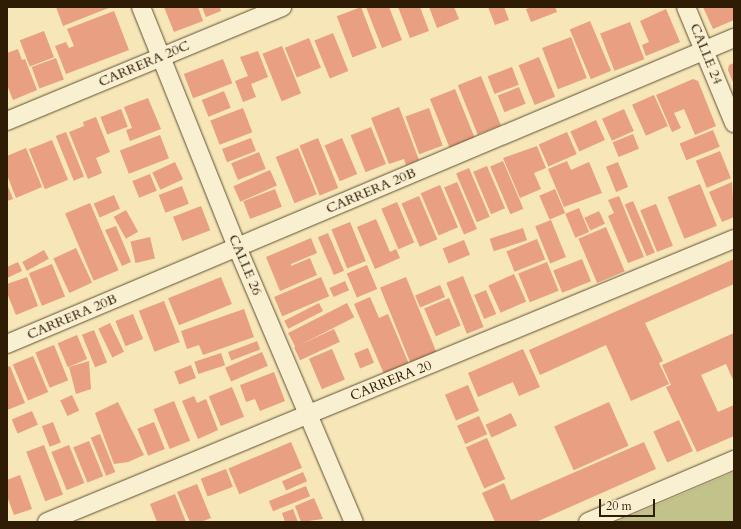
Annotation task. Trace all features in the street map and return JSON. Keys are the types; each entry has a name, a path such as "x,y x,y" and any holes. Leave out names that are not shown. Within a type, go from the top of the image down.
{"street":[{"name":"CALLE 26","path":"141,7 160,58 238,247 354,522"},
{"name":"CARRERA 20C","path":"7,121 282,7"},
{"name":"CALLE 24","path":"686,7 734,123"},
{"name":"CARRERA 20B","path":"7,344 734,38"},
{"name":"CARRERA 20","path":"47,522 734,239"},
{"path":"588,522 734,460"}],"green space":[{"path":"734,472 734,522 616,522"}],"building":[{"path":"56,7 111,7 63,26"},
{"path":"164,7 198,7 203,21 174,32"},
{"path":"202,7 220,7 221,11 206,17"},
{"path":"361,7 377,48 352,57 337,16"},
{"path":"366,7 389,7 402,40 382,48"},
{"path":"398,7 420,7 429,31 410,38"},
{"path":"429,7 454,7 459,19 437,28"},
{"path":"488,7 504,7 509,20 495,25"},
{"path":"532,7 555,7 557,12 531,22 526,9"},
{"path":"703,7 734,7 734,20 713,29"},
{"path":"666,9 680,42 646,56 642,45 649,42 640,21"},
{"path":"114,11 129,50 66,74 55,46 66,42 69,48 74,46 67,29"},
{"path":"590,21 611,71 591,79 570,30"},
{"path":"630,22 644,59 614,71 600,33"},
{"path":"44,31 54,57 30,66 20,40"},
{"path":"333,33 348,71 330,79 314,40"},
{"path":"571,37 587,78 558,89 542,48"},
{"path":"309,38 321,68 297,77 285,48"},
{"path":"282,46 301,93 282,101 263,54"},
{"path":"18,49 22,60 25,59 37,90 13,100 7,85 7,53"},
{"path":"258,51 268,77 251,84 256,97 243,102 235,81 248,76 240,57"},
{"path":"539,57 555,97 535,105 519,65"},
{"path":"56,58 64,80 39,89 32,67"},
{"path":"223,59 232,83 193,98 184,74"},
{"path":"734,63 734,85 728,70 729,65"},
{"path":"512,67 519,85 495,94 488,76"},
{"path":"481,76 501,125 478,135 458,85"},
{"path":"693,79 698,81 716,126 695,135 684,109 674,113 681,128 672,132 656,95"},
{"path":"519,87 526,104 504,112 498,96"},
{"path":"455,89 474,137 449,147 430,99"},
{"path":"224,91 231,108 208,117 202,100"},
{"path":"654,95 668,126 646,136 632,105"},
{"path":"148,98 161,129 130,141 126,130 132,128 124,107"},
{"path":"399,107 419,160 406,165 404,159 389,164 371,118"},
{"path":"243,108 252,132 220,145 210,121"},
{"path":"429,108 443,146 419,154 406,117"},
{"path":"121,109 128,127 107,135 100,117"},
{"path":"624,109 634,131 612,141 602,119"},
{"path":"96,117 110,152 96,158 102,173 88,179 69,132 84,126 83,122"},
{"path":"596,120 605,140 579,151 570,131"},
{"path":"371,127 386,164 366,172 351,135"},
{"path":"713,130 720,147 686,160 680,143"},
{"path":"66,132 84,177 74,181 56,136"},
{"path":"567,132 577,154 548,167 539,145"},
{"path":"633,134 639,149 619,157 613,142"},
{"path":"160,135 169,158 129,174 120,150"},
{"path":"251,138 256,151 227,162 222,149"},
{"path":"318,138 338,188 320,196 299,145"},
{"path":"342,138 357,174 340,181 325,145"},
{"path":"52,140 68,180 45,189 29,149"},
{"path":"537,146 546,168 534,173 541,189 520,198 503,158"},
{"path":"26,148 42,187 16,198 7,175 7,156"},
{"path":"298,148 317,194 294,203 276,157"},
{"path":"720,151 731,178 707,188 696,161"},
{"path":"259,152 266,169 238,180 231,163"},
{"path":"503,161 523,209 510,214 490,166"},
{"path":"567,161 571,170 589,162 602,193 564,207 548,169"},
{"path":"175,162 183,179 160,190 152,173"},
{"path":"618,162 628,187 616,192 606,167"},
{"path":"487,166 505,208 491,214 473,172"},
{"path":"469,168 490,217 477,222 456,173"},
{"path":"270,170 277,186 240,202 233,186"},
{"path":"150,174 157,191 139,198 132,181"},
{"path":"457,182 477,229 464,234 444,187"},
{"path":"732,182 734,217 722,222 709,192"},
{"path":"7,184 13,199 7,201"},
{"path":"700,184 717,226 684,239 668,197"},
{"path":"440,185 458,227 439,236 421,193"},
{"path":"182,186 189,204 165,213 159,195"},
{"path":"275,189 282,207 250,219 243,201"},
{"path":"555,189 565,213 550,220 539,196"},
{"path":"114,195 120,209 100,217 94,204"},
{"path":"419,196 437,239 420,247 402,203"},
{"path":"619,196 644,257 628,263 608,216 614,213 608,200"},
{"path":"633,201 655,253 647,256 625,205"},
{"path":"397,202 414,243 399,249 381,209"},
{"path":"90,203 119,270 94,281 65,214"},
{"path":"656,204 673,246 657,252 640,210"},
{"path":"201,206 210,230 182,241 173,217"},
{"path":"579,208 589,232 575,238 565,214"},
{"path":"126,210 138,232 126,239 114,217"},
{"path":"599,211 605,224 590,230 584,218"},
{"path":"376,219 390,252 396,249 400,258 375,269 357,227"},
{"path":"551,220 566,257 550,263 535,226"},
{"path":"350,222 366,261 347,268 331,229"},
{"path":"116,226 131,262 122,266 105,230"},
{"path":"606,227 625,271 597,283 578,239"},
{"path":"523,228 527,240 494,251 490,239"},
{"path":"328,233 344,271 334,275 318,237"},
{"path":"150,237 155,258 135,263 131,241"},
{"path":"311,238 317,253 291,264 291,266 310,258 317,275 280,291 266,257"},
{"path":"537,239 545,259 515,272 506,251"},
{"path":"464,240 470,255 449,263 443,249"},
{"path":"76,248 92,282 69,293 53,259"},
{"path":"44,250 49,259 27,271 22,262"},
{"path":"582,259 591,281 562,293 553,271"},
{"path":"734,259 734,284 645,323 663,361 659,363 669,384 631,401 606,345 540,375 529,350"},
{"path":"18,262 22,271 7,278 7,267"},
{"path":"547,262 559,291 530,302 518,274"},
{"path":"52,264 65,296 42,306 29,273"},
{"path":"367,265 377,289 357,298 347,274"},
{"path":"514,274 526,301 501,313 488,285"},
{"path":"463,276 484,327 467,334 446,283"},
{"path":"27,277 38,306 16,315 7,293 7,284"},
{"path":"221,277 232,304 179,325 168,298"},
{"path":"321,277 329,296 282,316 274,297"},
{"path":"406,277 436,352 410,363 380,287"},
{"path":"345,281 349,290 334,297 329,288"},
{"path":"440,285 445,297 420,308 415,296"},
{"path":"486,290 496,314 484,319 474,295"},
{"path":"370,297 379,318 388,314 409,364 384,374 354,304"},
{"path":"449,298 461,326 436,336 424,309"},
{"path":"164,301 180,342 155,352 139,311"},
{"path":"319,303 323,311 288,329 284,321"},
{"path":"347,303 354,317 295,347 288,333"},
{"path":"244,309 254,337 203,355 199,345 187,349 181,331"},
{"path":"133,314 143,339 125,346 115,321"},
{"path":"110,323 124,352 112,357 98,329"},
{"path":"334,329 340,342 300,360 294,348"},
{"path":"94,330 107,362 95,367 82,335"},
{"path":"734,333 734,382 726,364 701,375 718,412 734,405 734,436 697,452 666,387 671,385 662,365"},
{"path":"77,335 87,359 68,367 58,343"},
{"path":"257,341 260,349 231,361 228,352"},
{"path":"54,345 68,380 50,388 35,352"},
{"path":"368,348 374,363 360,368 354,354"},
{"path":"332,349 345,379 322,389 309,359"},
{"path":"523,349 540,387 519,396 513,382 478,397 468,373"},
{"path":"262,352 268,366 231,381 225,368"},
{"path":"221,353 225,365 198,374 194,362"},
{"path":"33,356 48,392 28,400 13,365"},
{"path":"89,361 91,389 76,394 69,367"},
{"path":"191,365 196,378 179,385 174,371"},
{"path":"10,366 25,403 7,410 7,367"},
{"path":"274,372 285,401 260,411 255,399 246,402 240,385"},
{"path":"468,385 479,411 456,421 445,395"},
{"path":"232,387 244,417 221,426 209,396"},
{"path":"72,395 79,410 67,416 60,400"},
{"path":"194,396 197,403 206,399 218,430 198,439 182,401"},
{"path":"174,401 190,441 170,449 154,409"},
{"path":"118,402 144,455 128,462 114,464 95,413"},
{"path":"609,402 629,446 574,470 554,426"},
{"path":"32,411 38,425 18,433 12,420"},
{"path":"511,413 517,426 492,438 486,425"},
{"path":"479,416 487,434 465,444 457,426"},
{"path":"679,420 693,451 667,462 653,431"},
{"path":"53,422 61,443 50,447 42,426"},
{"path":"154,422 165,449 148,456 137,429"},
{"path":"100,434 115,472 106,476 91,438"},
{"path":"487,438 505,479 484,488 466,447"},
{"path":"89,441 103,476 87,483 73,447"},
{"path":"291,442 302,468 239,494 228,469"},
{"path":"644,442 656,469 536,522 495,522 482,493 504,483 511,500"},
{"path":"44,445 63,494 45,501 26,452"},
{"path":"69,445 84,483 67,490 51,452"},
{"path":"226,469 233,487 208,496 201,479"},
{"path":"303,472 307,481 286,490 282,481"},
{"path":"20,475 32,509 14,515 7,496 7,480"},
{"path":"197,484 211,518 201,522 190,522 177,492"},
{"path":"306,486 310,496 273,511 269,501"},
{"path":"175,494 186,522 157,522 150,504"},
{"path":"314,498 323,519 301,522 295,506"},
{"path":"293,509 298,522 285,522 282,513"}]}
